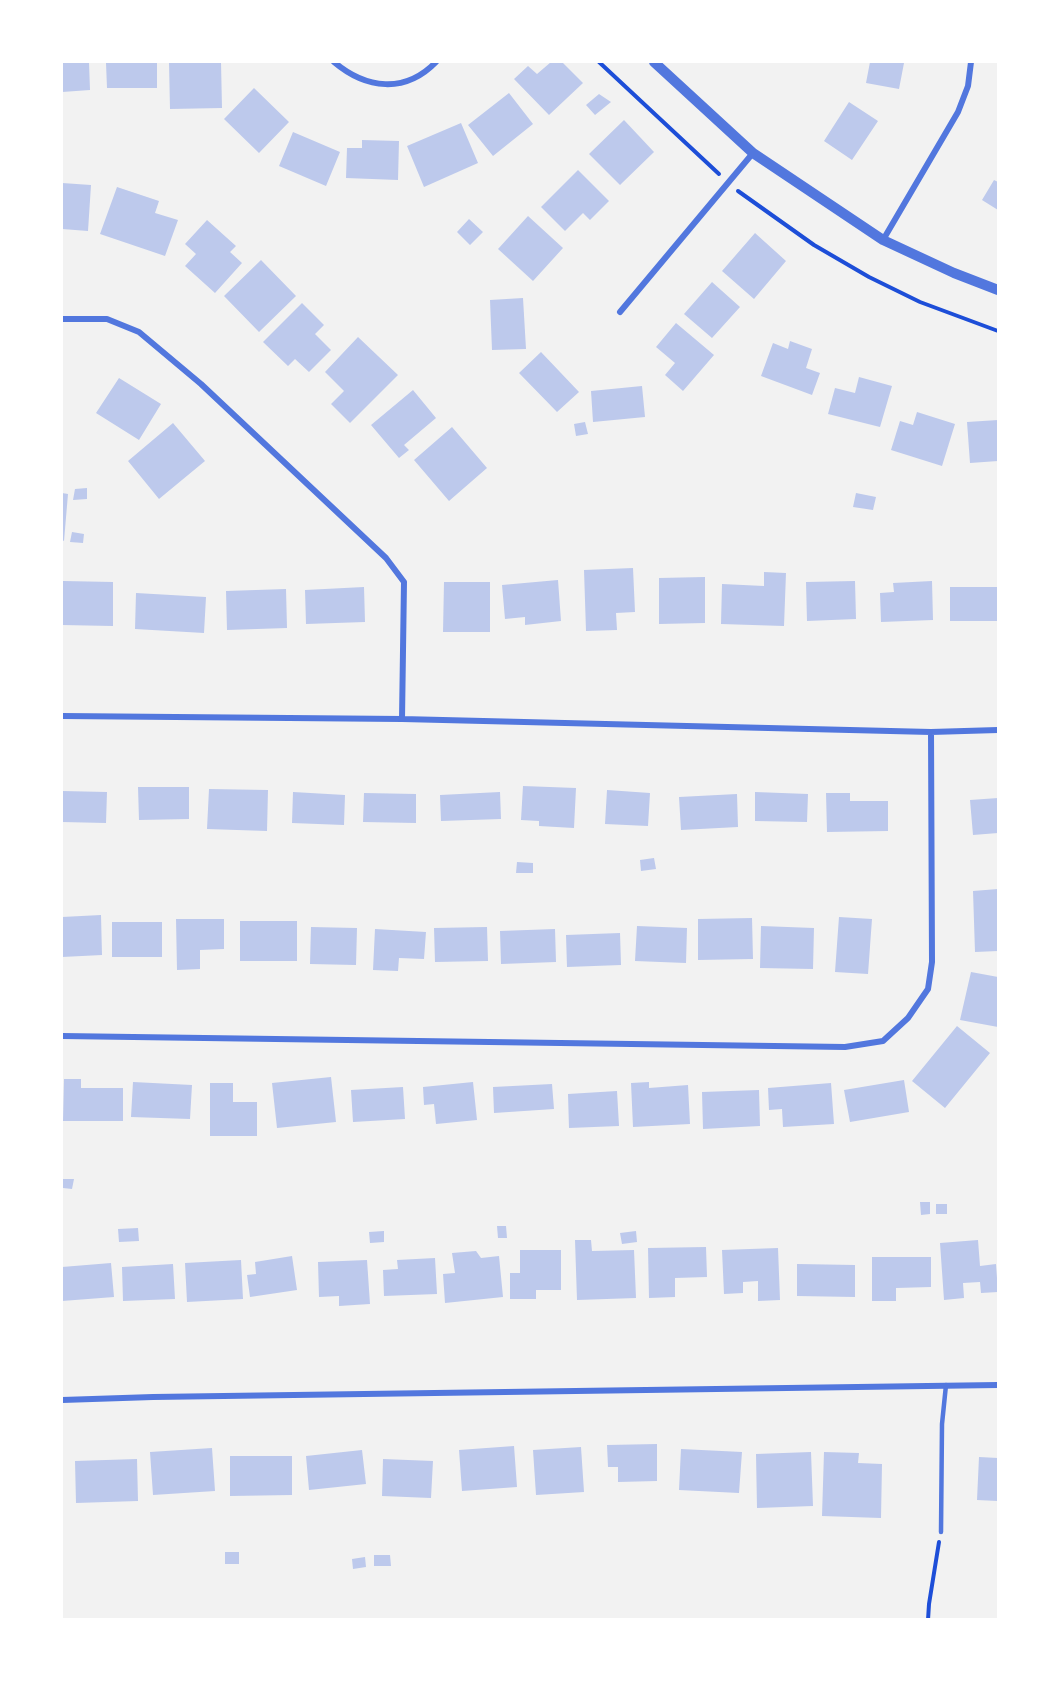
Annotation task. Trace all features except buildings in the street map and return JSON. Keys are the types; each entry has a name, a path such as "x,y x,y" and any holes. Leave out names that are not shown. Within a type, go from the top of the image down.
{"street":[{"path":"334,62 348,73 381,85 406,82 436,62"},
{"path":"654,62 753,153 883,240 954,273 999,290"},
{"path":"883,240 958,112 968,86 971,62"},
{"path":"620,312 753,153"},
{"path":"62,319 107,319 139,332 201,384 386,558 404,582 402,719"},
{"path":"62,716 402,719 931,732 999,730"},
{"path":"62,1036 835,1047 883,1041 908,1018 928,988 932,962 931,732"},
{"path":"62,1400 999,1385"}],"lane":[{"path":"941,1532 942,1424 946,1385"}],"path":[{"path":"599,62 728,183 814,245 869,277 920,302 999,331"},
{"path":"928,1620 941,1532"}]}
